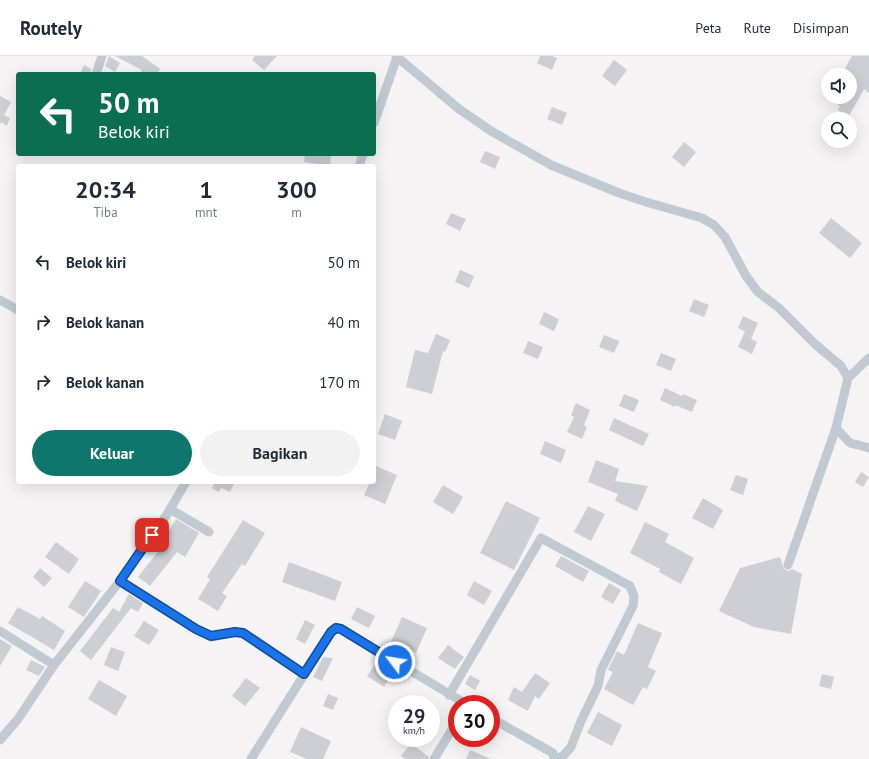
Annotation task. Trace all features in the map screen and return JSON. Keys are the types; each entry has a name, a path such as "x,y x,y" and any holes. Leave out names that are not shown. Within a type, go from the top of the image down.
{"street":[{"path":"97,72 102,56"},
{"path":"376,117 396,57 459,109 491,131 551,165 619,193 702,218 714,225 725,237 746,276 758,292 779,308 815,344 841,366 848,378"},
{"path":"0,300 16,309"},
{"path":"788,565 836,428 848,378 869,358"},
{"path":"836,428 850,443 869,448"},
{"path":"0,740 18,719 54,665 120,581 170,509 185,484"},
{"path":"170,509 209,532"},
{"path":"251,759 331,632 336,628 341,629 449,695 541,538 630,586 634,596 633,606 601,670 598,686 581,721 571,747 564,755 556,759 553,753 500,723"},
{"path":"120,581 196,629 211,636 235,632 243,633 304,674"},
{"path":"0,631 54,665"},
{"path":"434,759 448,736"}],"building":[{"path":"109,56 120,63 115,72 105,66"},
{"path":"115,56 142,56 160,69 158,72 140,72 142,70"},
{"path":"255,56 277,56 264,70 252,60"},
{"path":"540,56 552,56 557,58 552,70 537,63"},
{"path":"852,56 869,56 869,93 864,89 857,102 857,68 845,68"},
{"path":"614,60 627,70 615,86 602,76"},
{"path":"84,65 91,69 90,72 81,72"},
{"path":"0,96 11,102 4,115 10,118 7,126 1,122 0,125"},
{"path":"836,104 856,104 851,112 842,112 838,110 840,106"},
{"path":"552,107 567,113 562,125 547,119"},
{"path":"684,142 696,152 684,167 672,157"},
{"path":"485,151 500,157 495,169 480,162"},
{"path":"305,156 331,156 330,164 304,162"},
{"path":"451,213 466,219 460,231 446,224"},
{"path":"831,218 862,243 850,258 819,233"},
{"path":"460,270 474,276 469,288 455,282"},
{"path":"694,299 709,305 704,317 689,311"},
{"path":"544,312 559,319 554,331 539,324"},
{"path":"743,316 758,323 751,339 757,342 752,354 738,347 745,331 738,328"},
{"path":"436,334 450,340 445,352 443,351 432,394 406,387 415,350 428,353"},
{"path":"604,335 619,341 614,353 599,347"},
{"path":"528,341 543,347 538,359 523,353"},
{"path":"661,353 676,359 671,371 656,365"},
{"path":"665,388 682,396 683,394 697,400 692,412 675,405 675,407 660,400"},
{"path":"624,394 639,400 634,412 619,406"},
{"path":"576,403 590,410 584,425 587,427 582,439 567,432 574,417 571,415"},
{"path":"385,414 402,421 395,440 378,434"},
{"path":"614,418 649,434 643,446 609,430"},
{"path":"545,441 566,450 561,463 540,454"},
{"path":"596,460 619,469 615,481 648,486 637,511 615,501 618,494 588,482"},
{"path":"376,466 397,475 385,504 364,495 369,484 376,484"},
{"path":"861,472 869,477 863,487 855,482"},
{"path":"736,475 748,479 743,495 730,490"},
{"path":"212,484 234,484 230,492 221,488 219,492 212,488 214,485"},
{"path":"443,485 463,497 453,514 433,502"},
{"path":"703,498 723,510 713,529 692,518"},
{"path":"506,501 540,518 514,570 480,553"},
{"path":"588,506 605,514 591,541 574,532"},
{"path":"176,519 199,533 185,557 177,552 150,586 138,577 164,544 162,542"},
{"path":"243,520 265,533 245,566 242,564 222,593 227,596 218,611 198,599 210,579 207,577"},
{"path":"645,522 669,534 665,542 694,558 681,584 659,572 660,569 630,553"},
{"path":"56,542 79,559 69,574 45,557"},
{"path":"561,556 589,571 583,582 555,566"},
{"path":"780,557 784,569 789,571 792,569 802,574 791,634 754,627 719,611 740,568"},
{"path":"289,562 342,582 335,601 282,582"},
{"path":"40,568 52,578 44,587 33,577"},
{"path":"85,581 101,591 84,617 68,607"},
{"path":"474,581 492,591 484,605 467,595"},
{"path":"609,583 621,590 613,604 601,597"},
{"path":"129,594 143,603 138,612 131,608 91,660 80,651 113,608 119,612"},
{"path":"18,607 40,619 42,616 65,631 54,650 8,623"},
{"path":"357,607 375,616 369,628 351,619"},
{"path":"402,617 427,628 416,653 391,642"},
{"path":"305,620 315,625 305,644 296,639"},
{"path":"144,621 159,630 149,645 134,636"},
{"path":"638,623 662,633 648,667 656,671 647,689 643,687 633,705 604,689 613,672 608,670 617,651 624,655"},
{"path":"0,639 12,646 0,666"},
{"path":"448,645 464,657 455,669 438,658"},
{"path":"111,647 125,652 118,671 104,665"},
{"path":"323,657 333,658 322,681 313,677"},
{"path":"31,660 45,667 39,676 26,670"},
{"path":"378,660 394,670 384,687 367,676"},
{"path":"535,673 550,683 539,699 535,696 528,711 508,700 514,687 522,692"},
{"path":"822,674 834,677 831,689 819,686"},
{"path":"470,675 480,681 475,690 465,684"},
{"path":"246,678 260,688 245,706 232,696"},
{"path":"99,680 127,696 116,716 88,699"},
{"path":"328,694 338,698 333,710 323,706"},
{"path":"598,712 622,725 612,746 587,733"},
{"path":"301,727 331,741 323,759 307,759 290,752"},
{"path":"408,747 416,747 429,757 428,759 405,759 401,756"},
{"path":"470,750 491,759 466,759"}],"route":[{"path":"152,535 120,581 196,629 211,636 235,632 243,633 304,674 331,632 336,628 341,629 395,662"}]}
